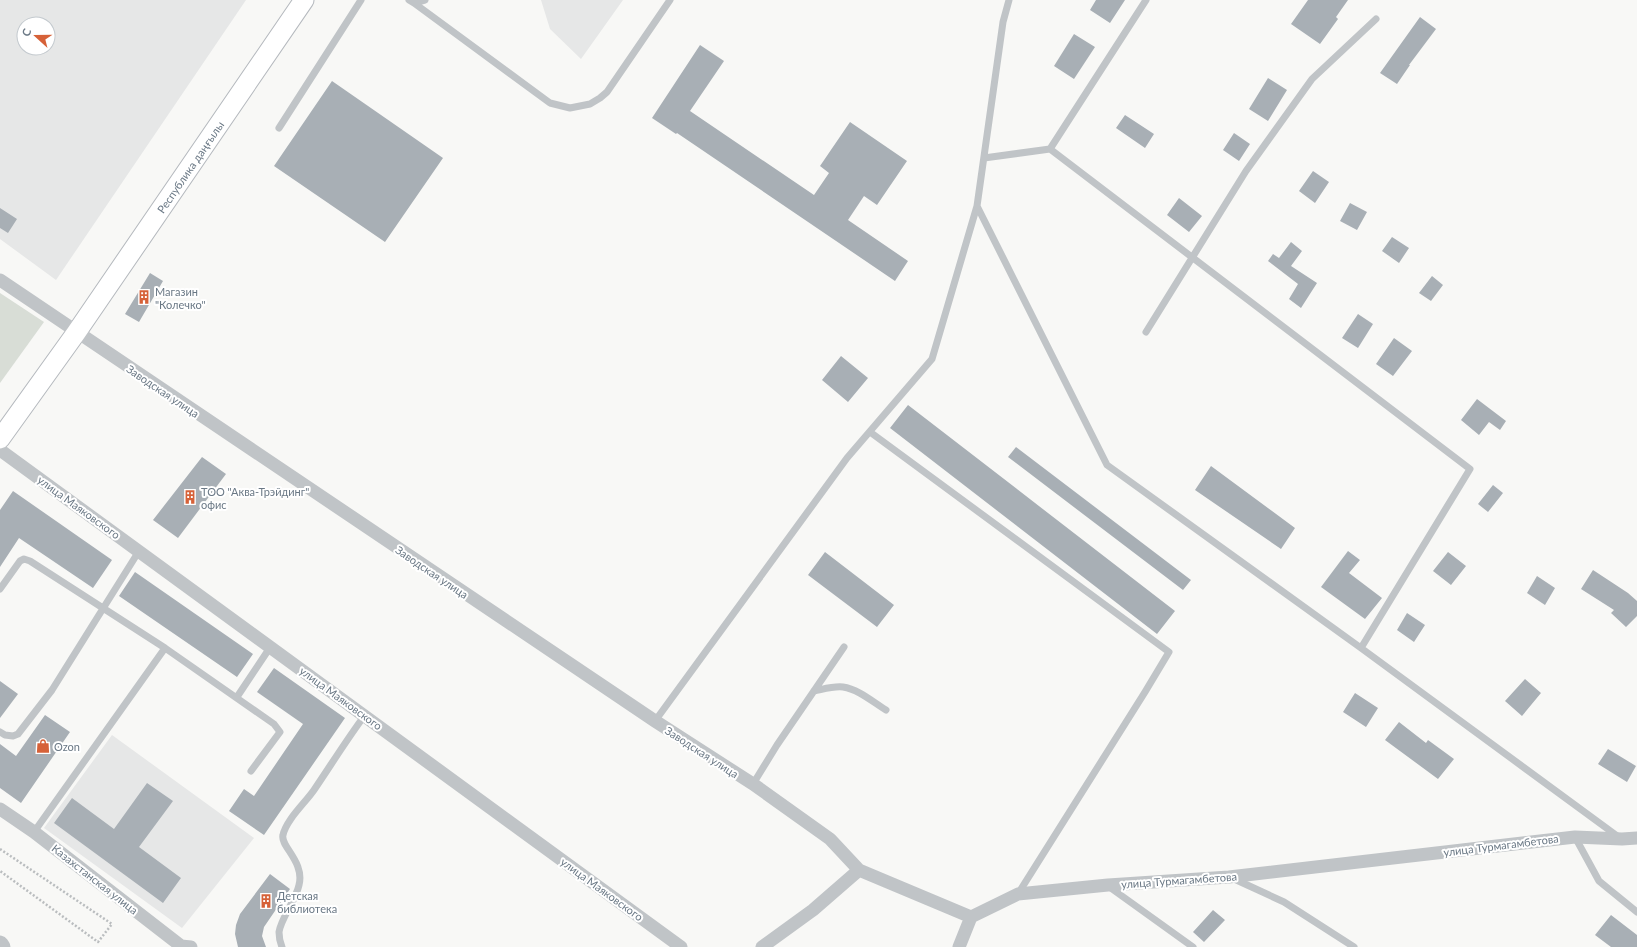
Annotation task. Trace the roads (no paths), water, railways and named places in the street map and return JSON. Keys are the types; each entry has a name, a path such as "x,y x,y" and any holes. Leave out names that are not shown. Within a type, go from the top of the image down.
{"main road":[{"name":"Республика даңғылы","path":"0,439 76,333 304,0"}],"street":[{"name":"Заводская улица","path":"0,280 76,333 655,721 753,784 830,840 859,870"},
{"name":"улица Маяковского","path":"0,450 271,646 681,947"},
{"name":"Казахстанская улица","path":"0,808 34,832 184,947"},
{"name":"улица Турмагамбетова","path":"971,917 1018,894 1229,877 1575,836 1622,839 1637,838"},
{"path":"766,946 813,910 859,870 971,917 959,947"}],"lane":[{"path":"279,128 361,0"},
{"path":"412,2 425,0"},
{"path":"412,2 550,103 570,108 590,104 607,92 670,0"},
{"path":"655,721 847,458 932,359 977,206 1003,22 1010,0"},
{"path":"1050,149 1146,0"},
{"path":"1146,332 1246,171 1312,79 1376,19"},
{"path":"984,158 1050,149 1470,469 1362,648"},
{"path":"977,206 1107,465 1362,648 1622,839"},
{"path":"870,432 1169,652 1018,894"},
{"path":"0,732 5,735 13,736 18,734 52,690 139,551"},
{"path":"0,589 20,561 24,559 30,561 165,648 237,697 274,724 280,732 252,771"},
{"path":"237,697 271,646"},
{"path":"753,784 844,647"},
{"path":"34,832 165,648"},
{"path":"814,691 834,687 844,687 854,690 886,710"},
{"path":"282,947 279,932 297,894 300,882 299,870 294,856 285,844 282,836 286,827 314,791 365,715"},
{"path":"1575,836 1599,881 1637,912"},
{"path":"1229,877 1284,902 1354,947"},
{"path":"1108,886 1193,947"}],"place":[{"name":"Магазин \"Колечко\"","path":"144,297"},
{"name":"ТОО \"Аква-Трэйдинг\" офис","path":"190,497"},
{"name":"Ozon","path":"43,746"},
{"name":"Детская библиотека","path":"266,901"}]}
